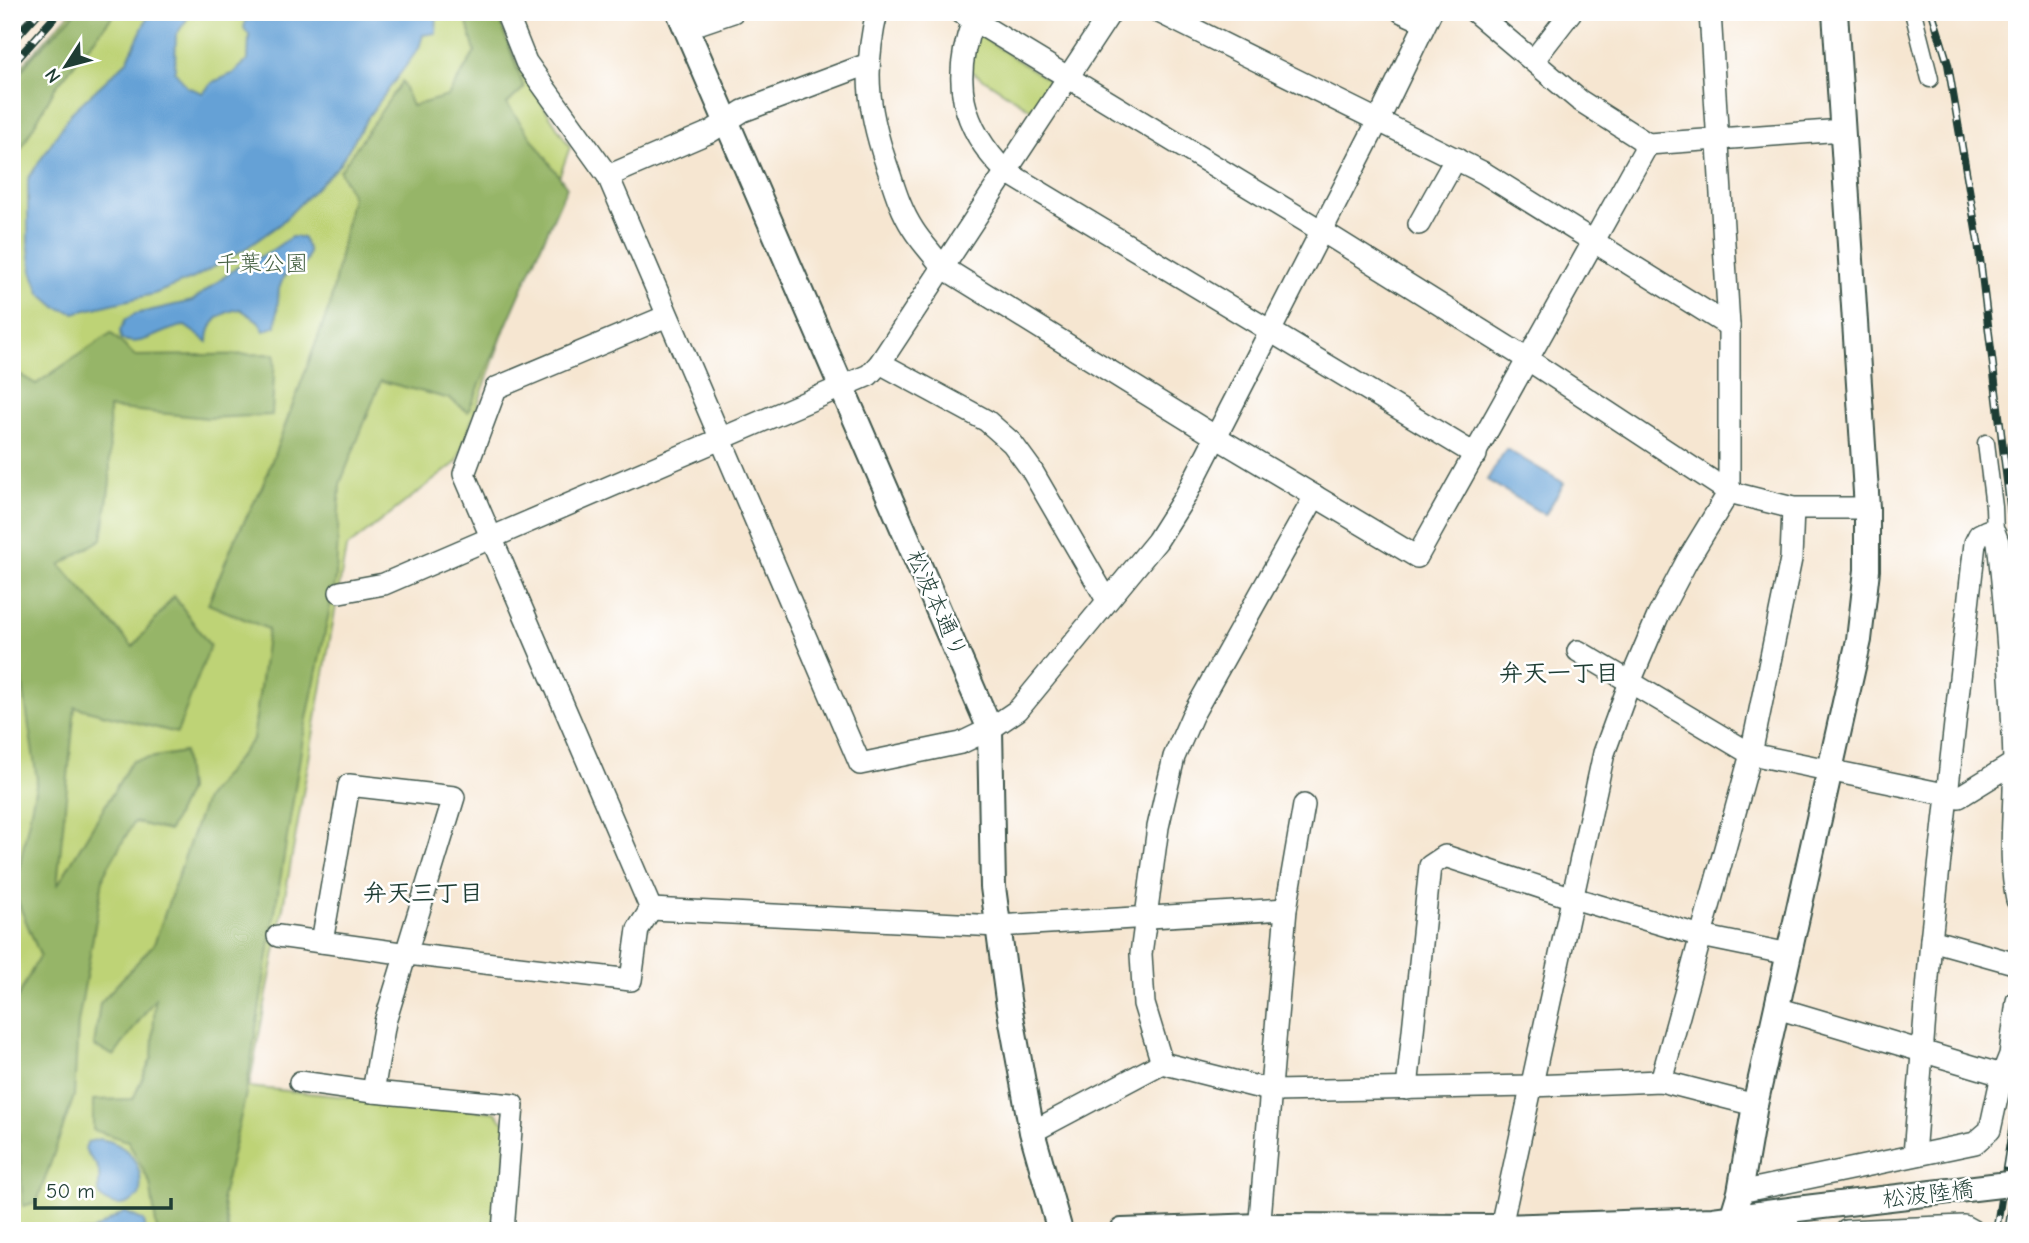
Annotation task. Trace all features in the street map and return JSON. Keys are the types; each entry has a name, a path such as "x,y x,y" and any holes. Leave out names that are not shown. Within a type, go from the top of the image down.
{"street":[{"path":"506,12 526,62 608,176 860,764 961,743 990,729 1018,710 1157,541 1186,495 1272,330 1428,17 1402,12"},
{"path":"683,20 733,12"},
{"path":"877,12 868,64 870,107 878,143 900,205 914,231 942,267 1216,437 1417,556 1648,144"},
{"path":"340,592 384,584 869,376 1111,12"},
{"path":"1159,12 1484,173 1729,326"},
{"path":"1475,12 1579,100 1648,144 1843,130"},
{"path":"1532,61 1571,12"},
{"path":"1500,1229 1604,753 1658,616 1687,561 1729,492 1729,326 1710,12"},
{"path":"1732,1224 1755,1105 1859,639 1867,570 1867,508 1835,12"},
{"path":"1913,12 1930,79"},
{"path":"1476,455 1005,171 987,153 973,131 964,106 961,63 966,17 1322,231 1527,359 1729,492 1793,508 1867,508"},
{"name":"松波本通り","path":"683,20 990,729 992,882 1008,1000 1032,1132 1060,1231"},
{"path":"608,176 710,132 743,111 868,64"},
{"path":"1419,223 1456,158"},
{"path":"651,909 464,474 496,388 667,316"},
{"path":"880,363 987,421 1012,443 1031,469 1107,600"},
{"path":"1986,443 2011,664 2014,763 2012,877 2017,900"},
{"path":"1163,1063 1144,1004 1141,954 1158,827 1174,757 1192,716 1315,496"},
{"path":"1661,1081 1752,754 1791,559 1793,508"},
{"path":"1914,1155 1931,940 1975,543 1979,535 1987,531 1995,534"},
{"path":"1578,651 1752,754 1959,797 2014,763"},
{"path":"322,942 349,785 454,797 385,1022 373,1092"},
{"path":"1259,1228 1273,1091 1286,909 1304,805"},
{"path":"1407,1089 1430,866 1445,856 1701,936 1789,954"},
{"path":"651,909 998,926 1286,909"},
{"path":"278,936 631,980 638,929 651,909"},
{"path":"1931,940 2017,964"},
{"path":"1740,1192 1975,1143 1990,1130 2002,1075 2010,1055 2017,1001"},
{"path":"1777,1008 2002,1075"},
{"path":"1032,1132 1163,1063 1273,1091 1661,1081 1755,1105"},
{"path":"300,1082 373,1092 513,1105 503,1231"},
{"name":"松波陸橋","path":"1122,1231 1259,1228 1500,1229 1732,1224 2017,1183"},
{"path":"1846,1231 1964,1226 1973,1231"}],"green space":[{"name":"千葉公園","path":"71,12 494,12 524,76 570,147 457,462 346,548 249,1087 495,1112 507,1125 502,1231 12,1231 12,76"},
{"path":"76,12 116,12 55,88 12,165 12,82"},
{"path":"464,12 497,12 524,88 507,104 567,187 468,412 450,399 381,381 340,484 336,579 303,738 245,1098 222,1197 228,1231 157,1231 150,1183 128,1141 93,1130 93,1100 133,1099 152,1057 155,999 114,1056 94,1046 100,1003 154,944 205,799 253,739 268,629 208,604 234,541 262,487 330,305 352,196 340,171 402,81 412,106 448,96 475,52"},
{"path":"976,33 1048,80 1050,85 1035,112 965,67"},
{"path":"111,333 135,356 275,354 272,415 208,418 109,408 110,482 102,539 60,565 133,647 174,596 210,646 177,733 75,707 57,886 132,761 184,752 188,790 169,831 134,822 104,874 78,1023 74,1096 37,1202 23,1206 15,1094 12,1088 12,1008 40,955 14,893 37,780 22,680 12,664 12,513 16,508 12,504 12,370 36,384"}],"water":[{"path":"150,12 192,12 176,35 175,71 187,87 203,93 213,82 232,74 248,60 249,35 244,28 247,12 437,12 436,33 423,35 419,48 368,117 339,165 280,224 248,247 194,278 154,294 74,313 56,307 40,293 32,271 28,241 28,179 71,113 127,61"},
{"path":"291,237 303,237 309,252 305,264 284,276 279,289 276,326 264,331 258,321 240,309 217,319 210,329 208,342 185,326 145,340 121,339 120,331 125,320 135,314 192,301 236,268 268,253"},
{"path":"1506,449 1564,483 1545,515 1487,480"},
{"path":"99,1139 110,1141 127,1151 137,1166 141,1185 139,1196 124,1205 105,1201 99,1193 99,1172 85,1148 88,1142"},
{"path":"125,1212 144,1221 146,1231 92,1231"}],"railway":[{"path":"12,42 39,12"},
{"path":"12,65 59,12"},
{"path":"1932,12 1948,64 1978,242 2017,564"},
{"path":"1996,1231 2017,1099"},
{"path":"2008,1231 2017,1174"}],"district":[{"name":"弁天一丁目","path":"1559,673"},
{"name":"弁天三丁目","path":"423,893"}]}
